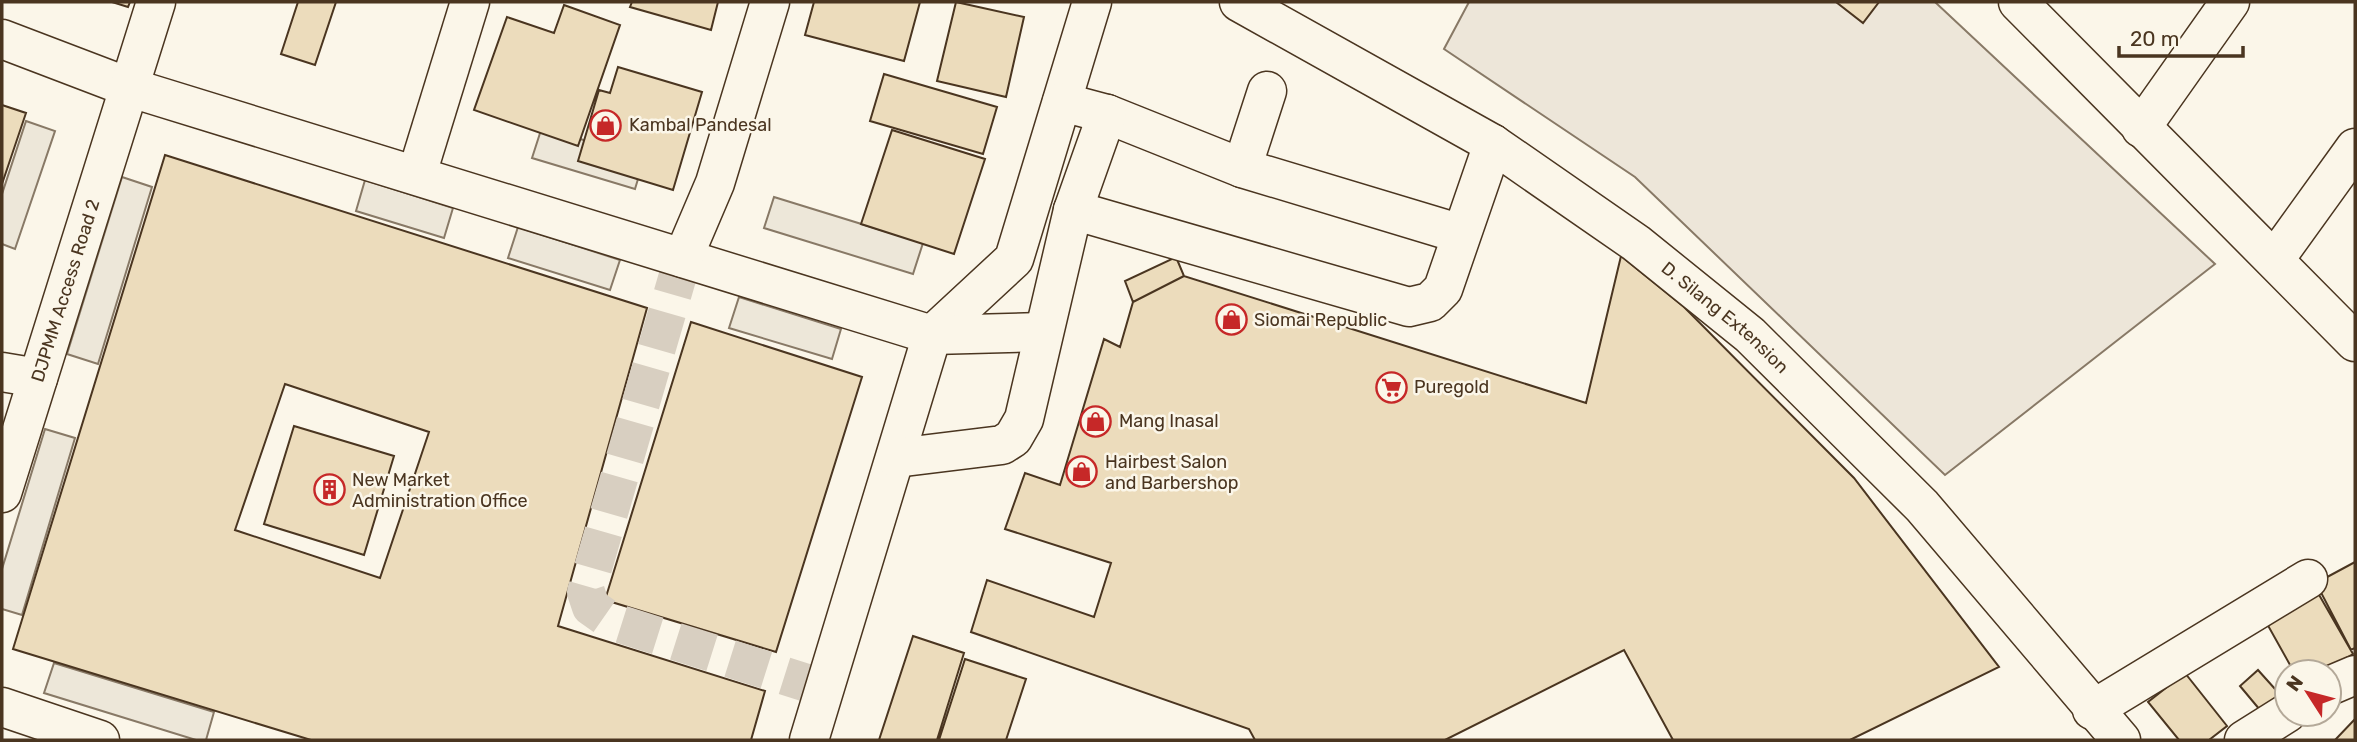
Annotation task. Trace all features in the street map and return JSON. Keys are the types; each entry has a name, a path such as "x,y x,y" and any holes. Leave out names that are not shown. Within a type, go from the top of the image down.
{"street":[{"name":"DJPMM Access Road 2","path":"2,493 20,375 128,87 156,2"},
{"path":"417,174 470,2"},
{"path":"683,258 715,183 770,2"},
{"path":"809,740 932,334 1014,259 1092,2"},
{"path":"2018,2 2355,342"},
{"path":"2141,128 2230,2"},
{"name":"D. Silang Extension","path":"1262,6 1493,144 1636,243 1750,335 1922,506 2120,740"},
{"path":"2,39 128,87 932,334 1042,332"},
{"path":"1242,168 1267,91"},
{"path":"1062,102 1107,114 1242,168 1461,234"},
{"path":"896,458 1002,445 1013,438 1024,419 1042,332 1073,210 1107,114"},
{"path":"1073,210 1409,307 1430,302 1443,289 1493,144"},
{"path":"2275,259 2355,148"},
{"path":"2092,710 2308,579"},
{"path":"2,707 100,740"},
{"path":"2244,740 2273,722"}],"shaded area":[{"path":"1469,2 1935,2 2215,264 1945,475 1635,177 1444,49"},
{"path":"26,121 55,131 15,249 2,244 2,194"},
{"path":"542,127 644,159 635,189 532,158"},
{"path":"122,177 152,187 98,364 67,354"},
{"path":"365,180 453,208 444,238 356,211"},
{"path":"774,197 923,243 913,274 764,228"},
{"path":"518,227 620,260 610,290 508,258"},
{"path":"739,297 841,329 832,359 729,328"},
{"path":"45,429 75,438 22,615 2,609 2,569"},
{"path":"54,663 214,712 206,740 196,740 44,693"}],"building":[{"path":"112,2 130,2 128,7"},
{"path":"298,2 336,2 315,65 281,54"},
{"path":"632,2 718,2 711,30 630,7"},
{"path":"814,2 920,2 904,61 805,35"},
{"path":"956,2 1024,17 1006,97 937,81"},
{"path":"1836,2 1879,2 1863,23"},
{"path":"564,5 620,25 578,146 474,110 507,17 554,33"},
{"path":"618,67 702,92 673,190 578,161 599,90 610,93"},
{"path":"884,74 997,107 983,154 870,121"},
{"path":"2,105 26,113 2,184"},
{"path":"892,130 985,159 954,254 861,224"},
{"path":"165,155 647,308 558,626 765,691 751,740 311,740 13,649","holes":["285,384 429,432 380,578 235,530"]},
{"name":"Puregold","path":"1621,256 1684,307 1854,478 1999,667 1850,740 1673,740 1624,650 1445,740 1255,740 1249,729 971,632 987,580 1094,617 1111,563 1005,529 1025,473 1060,485 1104,339 1120,347 1133,302 1184,276 1586,403"},
{"path":"1176,257 1184,276 1133,302 1125,281"},
{"path":"691,322 862,377 776,652 605,600"},
{"name":"New Market Administration Office","path":"294,426 394,456 364,555 264,524"},
{"path":"2355,562 2355,648 2351,650 2316,583"},
{"path":"2318,593 2353,654 2343,660 2286,658 2266,622"},
{"path":"913,636 964,653 937,740 879,740"},
{"path":"965,659 1026,679 1006,740 939,740"},
{"path":"2258,670 2273,687 2273,709 2265,716 2240,686"},
{"path":"2185,673 2227,726 2209,740 2179,740 2148,702"},
{"path":"2355,719 2355,740 2335,740"}],"tunnel":[{"path":"683,258 586,592 591,607 611,621 826,689"}],"place":[{"name":"Kambal Pandesal","path":"606,125"},
{"name":"Siomai Republic","path":"1231,320"},
{"name":"Puregold","path":"1391,387"},
{"name":"Mang Inasal","path":"1096,421"},
{"name":"Hairbest Salon and Barbershop","path":"1082,472"},
{"name":"New Market Administration Office","path":"329,490"}]}
